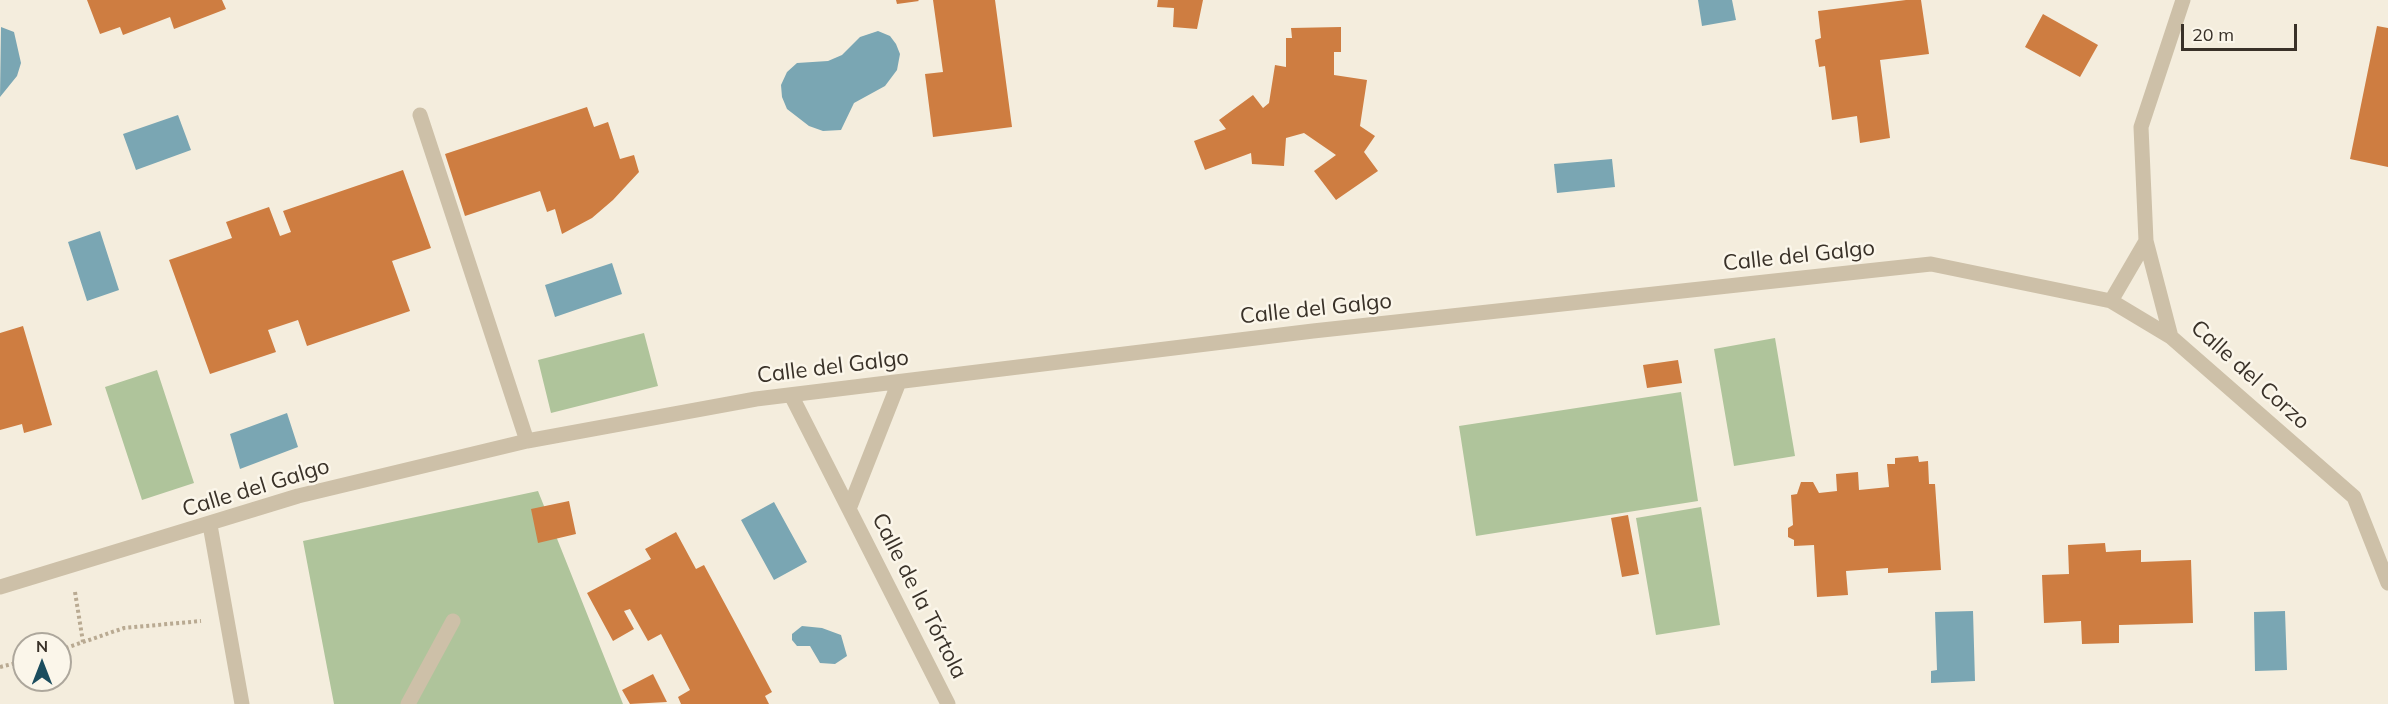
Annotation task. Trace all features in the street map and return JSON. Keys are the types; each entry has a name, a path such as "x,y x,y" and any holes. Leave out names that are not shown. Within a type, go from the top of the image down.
{"street":[{"name":"Calle del Corzo","path":"2183,0 2141,127 2146,241 2171,337 2354,497 2388,583"},
{"path":"420,115 527,441"},
{"path":"2111,301 2146,241"},
{"name":"Calle del Galgo","path":"0,587 210,525 298,496 527,441 791,395 1313,331 1931,264 2111,301 2171,337"},
{"name":"Calle de la Tórtola","path":"849,509 899,382"},
{"name":"Calle de la Tórtola","path":"791,395 948,704"},
{"path":"210,525 242,704"},
{"path":"408,704 453,621"}],"path":[{"path":"70,566 83,642"},
{"path":"72,646 123,628 184,624 225,617"}],"green space":[{"path":"644,333 658,386 551,413 538,360"},
{"path":"1775,338 1795,456 1734,466 1714,349"},
{"path":"157,370 194,483 142,500 105,387"},
{"path":"1681,392 1698,501 1476,536 1459,426"},
{"path":"538,491 623,704 334,704 303,541"},
{"path":"1701,507 1720,625 1656,635 1636,518"}],"water":[{"path":"1698,0 1732,0 1736,20 1702,26"},
{"path":"1,27 14,32 21,63 17,76 0,97"},
{"path":"878,31 890,36 896,44 900,54 897,70 885,86 854,103 841,130 823,131 809,126 787,109 782,97 781,85 787,72 797,63 828,61 842,55 860,37"},
{"path":"178,115 191,150 136,170 123,134"},
{"path":"1612,159 1615,187 1557,193 1554,164"},
{"path":"100,231 119,290 87,301 68,242"},
{"path":"612,263 622,294 555,317 545,285"},
{"path":"287,413 298,447 240,469 230,434"},
{"path":"774,502 807,562 774,580 741,520"},
{"path":"1973,611 1975,681 1931,683 1931,671 1937,670 1935,612"},
{"path":"2285,611 2287,670 2255,671 2254,612"},
{"path":"802,626 822,628 841,635 847,656 835,664 820,663 810,646 797,646 792,640 792,634"}],"building":[{"path":"87,0 222,0 226,9 174,29 170,17 123,35 120,27 100,34"},
{"path":"896,0 918,0 919,1 897,4"},
{"path":"933,0 995,0 1012,127 933,137 925,74 943,72"},
{"path":"1158,0 1203,0 1197,29 1173,27 1174,8 1157,7"},
{"path":"1921,0 1929,54 1880,60 1890,138 1860,143 1857,116 1832,120 1825,66 1819,67 1815,40 1821,38 1818,11"},
{"path":"2043,14 2098,45 2080,77 2025,47"},
{"path":"2377,26 2388,28 2388,167 2350,159"},
{"path":"1341,27 1341,52 1334,52 1334,75 1367,80 1360,126 1375,136 1364,152 1378,171 1336,200 1314,171 1336,155 1304,133 1286,138 1284,166 1252,164 1251,153 1205,170 1194,141 1226,129 1219,120 1253,95 1263,108 1269,103 1275,65 1286,67 1286,38 1292,38 1291,28"},
{"path":"587,107 594,127 608,122 620,159 634,155 639,172 613,200 592,218 562,234 555,209 547,212 540,191 465,216 445,154"},
{"path":"403,170 431,248 392,261 410,311 307,346 298,320 268,330 276,352 210,374 169,260 232,238 226,222 269,207 280,236 291,232 283,211"},
{"path":"23,326 52,425 24,433 22,424 0,430 0,333"},
{"path":"1678,360 1682,383 1647,388 1643,365"},
{"path":"1918,456 1919,462 1928,461 1929,484 1935,484 1941,570 1888,573 1888,568 1846,571 1848,595 1817,597 1814,545 1794,546 1794,540 1788,537 1788,528 1793,525 1791,495 1797,494 1801,482 1813,482 1819,493 1837,491 1836,474 1858,472 1859,490 1889,487 1887,464 1895,464 1895,458"},
{"path":"569,501 576,534 538,543 531,509"},
{"path":"1628,515 1639,574 1622,577 1611,518"},
{"path":"676,532 696,569 704,565 772,692 765,696 769,704 681,704 678,697 690,690 661,634 648,641 630,609 624,611 634,629 613,641 587,593 651,559 645,549"},
{"path":"2105,543 2106,552 2141,550 2141,562 2191,560 2193,623 2119,625 2119,643 2082,644 2081,621 2044,623 2042,575 2069,574 2068,545"},
{"path":"653,674 667,702 630,704 622,690"}]}
